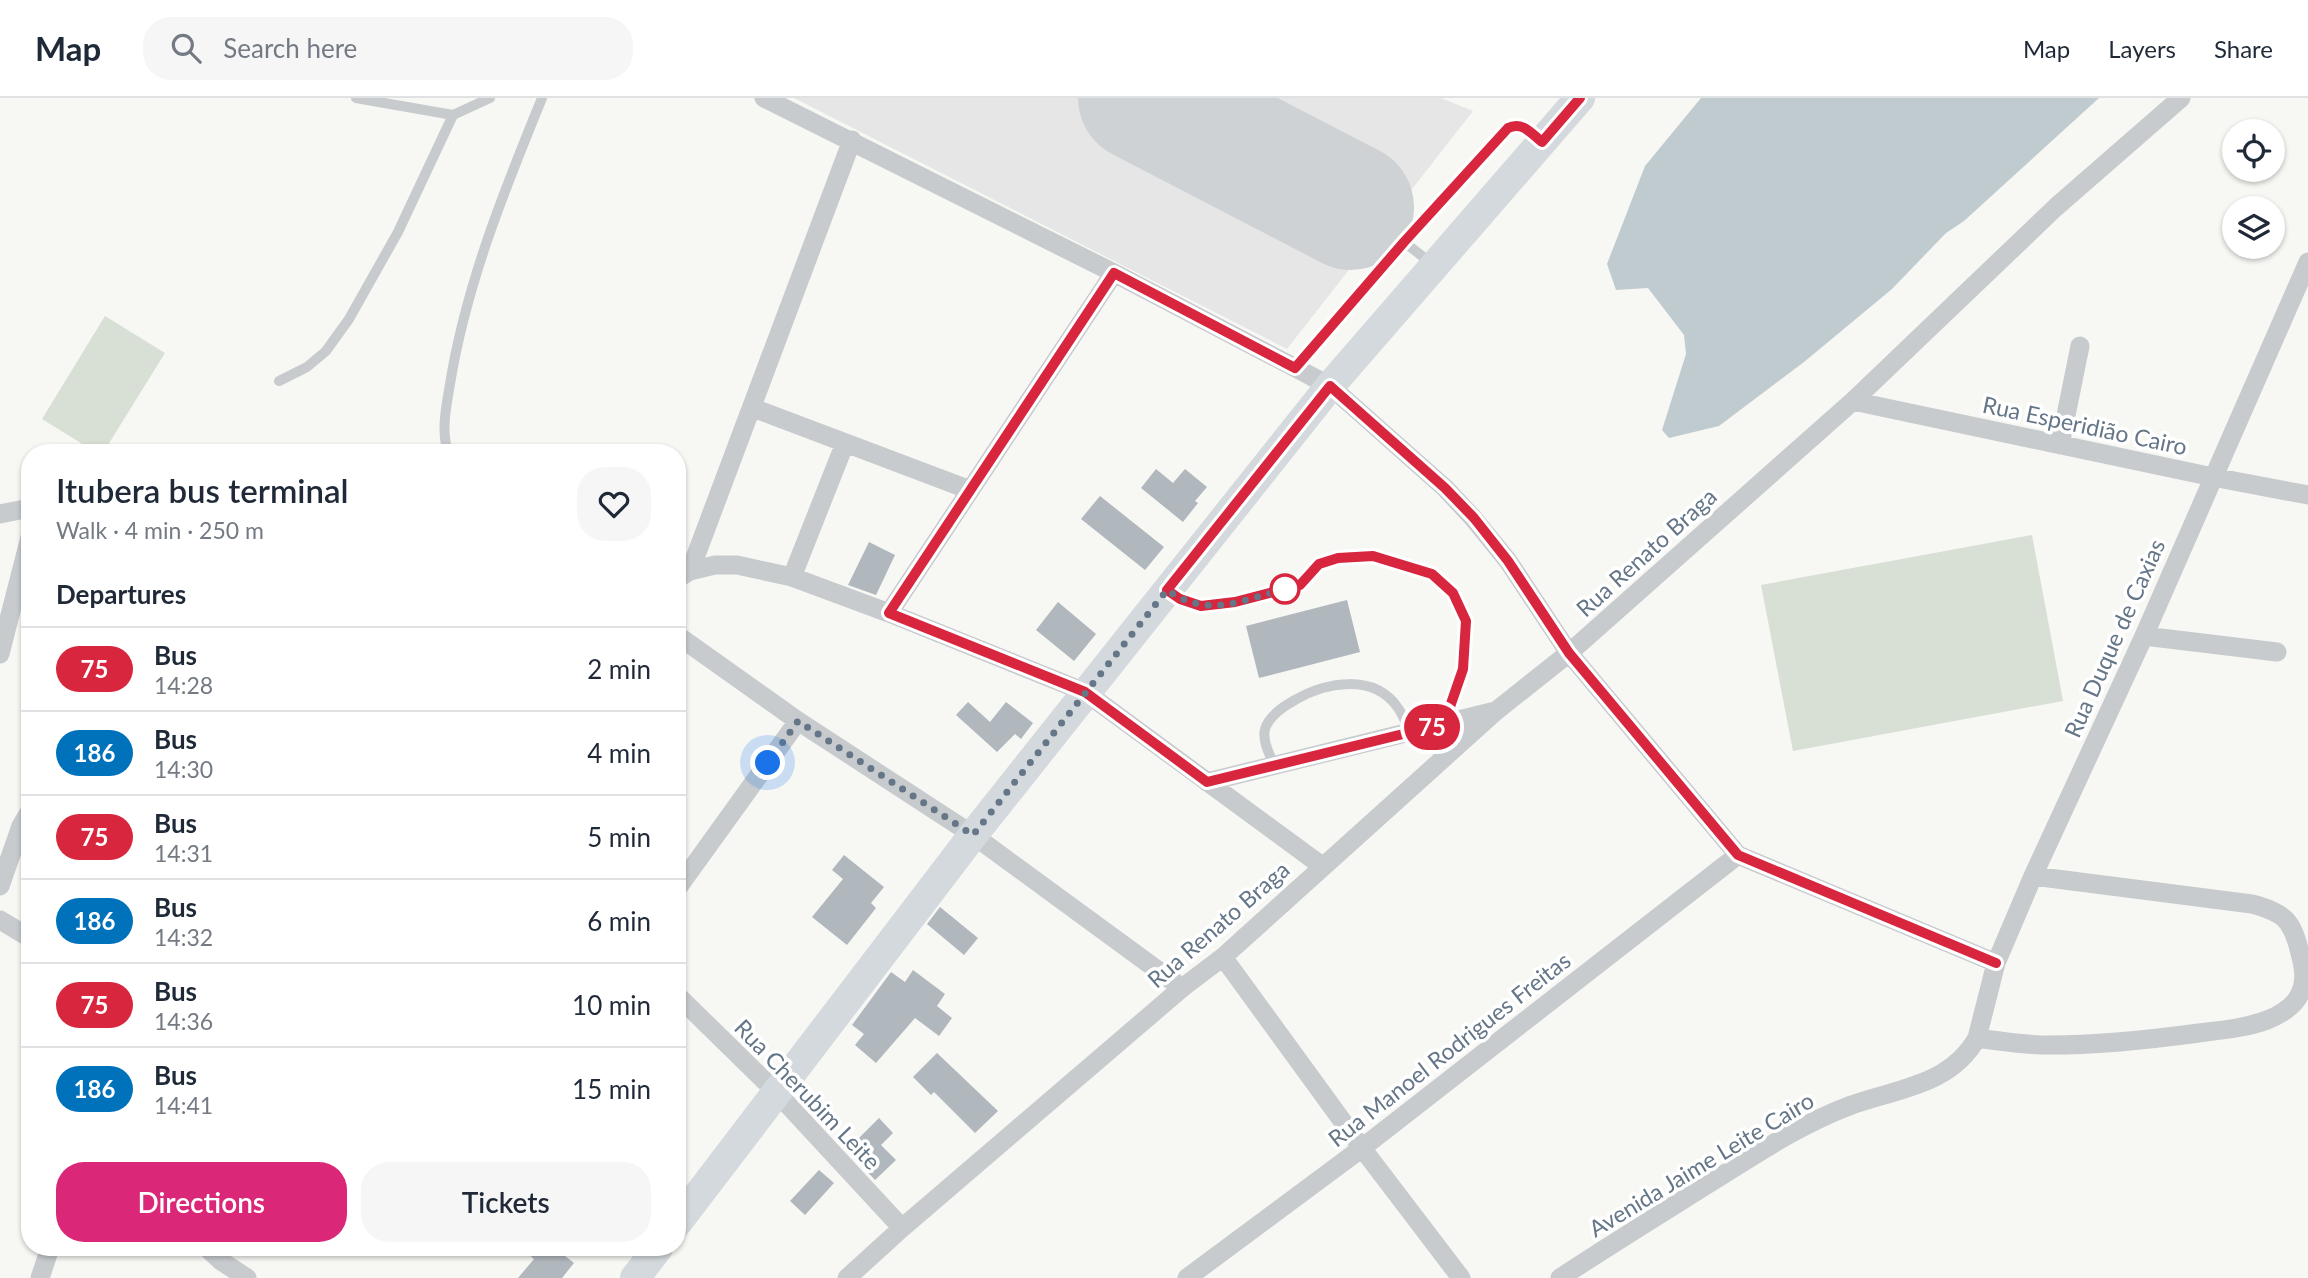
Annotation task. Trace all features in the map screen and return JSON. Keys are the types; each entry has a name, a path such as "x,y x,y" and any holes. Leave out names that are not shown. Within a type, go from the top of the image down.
{"main road":[{"path":"686,1211 973,835 1330,386 1580,98"},
{"path":"635,1278 652,1256"}],"street":[{"path":"764,98 1114,273 1330,386 1445,488 1474,518 1508,561 1569,653 1738,855 1996,963"},
{"name":"Rua Renato Braga","path":"847,1278 1182,988 1223,957 1496,711 1569,653 1853,401 2056,207 2181,98"},
{"path":"686,570 753,408 852,140"},
{"name":"Rua Duque de Caxias","path":"1976,1038 1996,963 2033,876 2144,636 2308,262"},
{"path":"889,613 1114,273"},
{"path":"2060,445 2080,346"},
{"name":"Rua Esperidião Cairo","path":"1853,401 2308,495"},
{"path":"753,408 970,490"},
{"path":"792,577 845,443"},
{"path":"0,514 21,510"},
{"path":"686,574 715,565 737,565 792,577 1085,692 1322,866"},
{"path":"0,654 21,572"},
{"path":"2144,636 2277,652"},
{"path":"686,641 798,721 973,835 1182,988"},
{"path":"1207,782 1496,711"},
{"path":"686,877 798,721"},
{"path":"0,886 6,847 21,824"},
{"name":"Rua Manoel Rodrigues Freitas","path":"1187,1278 1362,1148 1738,855"},
{"path":"1976,1038 2040,1045 2087,1044 2221,1030 2269,1020 2291,1005 2301,992 2305,979 2292,925 2270,909 2252,904 2033,876"},
{"path":"0,920 21,933"},
{"path":"1223,957 1461,1278"},
{"name":"Rua Cherubim Leite","path":"686,1004 777,1093 902,1228"},
{"name":"Avenida Jaime Leite Cairo","path":"1560,1278 1730,1170 1808,1125 1848,1106 1929,1081 1954,1067 1976,1038"},
{"path":"40,1278 47,1256"},
{"path":"216,1256 247,1278"}],"lane":[{"path":"356,98 453,115 490,98"},
{"path":"446,444 444,424 467,306 485,246 542,98"},
{"path":"279,382 307,367 326,351 349,319 408,213 453,115"},
{"path":"1295,368 1404,242 1508,128 1515,124 1522,125 1542,142"},
{"path":"1404,242 1434,267"},
{"path":"1167,590 1180,599 1201,606 1235,602 1300,585 1319,564 1373,556 1432,574 1453,593 1466,621 1463,669 1444,724"},
{"path":"1274,765 1264,732 1269,722 1285,706 1312,690 1336,684 1368,687 1384,695 1396,706 1411,732"}],"shaded area":[{"path":"794,98 1441,98 1473,111 1287,349"},
{"path":"1701,98 2099,98 1964,221 1946,233 1892,289 1804,362 1719,426 1669,438 1662,430 1686,354 1684,335 1648,288 1616,290 1607,264 1645,166"},
{"path":"105,316 165,353 109,444 82,444 42,419"},
{"path":"2032,535 2063,701 1793,751 1761,585"}],"building":[{"path":"1156,469 1173,483 1185,469 1207,487 1183,522 1141,488"},
{"path":"1100,496 1164,547 1145,570 1081,519"},
{"path":"869,542 895,555 876,595 848,585"},
{"path":"1347,600 1360,652 1259,678 1246,626"},
{"path":"1058,602 1096,634 1074,661 1036,630"},
{"path":"968,702 990,722 1006,702 1033,723 1021,739 1015,734 997,752 956,715"},
{"path":"844,855 884,887 871,903 876,908 847,945 812,917 843,879 832,870"},
{"path":"940,907 978,938 964,955 927,924"},
{"path":"913,970 945,994 937,1006 952,1018 939,1036 915,1018 876,1063 855,1045 864,1034 852,1025 891,972 905,982"},
{"path":"937,1053 998,1111 975,1133 934,1092 931,1095 913,1077"},
{"path":"879,1118 893,1133 881,1145 896,1160 875,1180 847,1150"},
{"path":"819,1170 834,1183 805,1215 790,1201"},
{"path":"530,1256 565,1256 574,1263 562,1278 518,1278 534,1259"}],"runway":[{"path":"1141,98 1351,207"}],"bus line":[{"name":"75","path":"1580,98 1542,142 1522,125 1515,124 1508,128 1404,242 1295,368 1114,273 889,613 1085,692 1207,782 1444,724 1463,669 1466,621 1453,593 1432,574 1373,556 1338,558 1319,564 1300,585 1214,606 1191,604 1167,590 1330,386 1445,488 1474,518 1508,561 1569,653 1738,855 1996,963"}],"route":[{"path":"768,763 798,721 973,835 1167,590 1191,604 1214,606 1285,589"}]}
